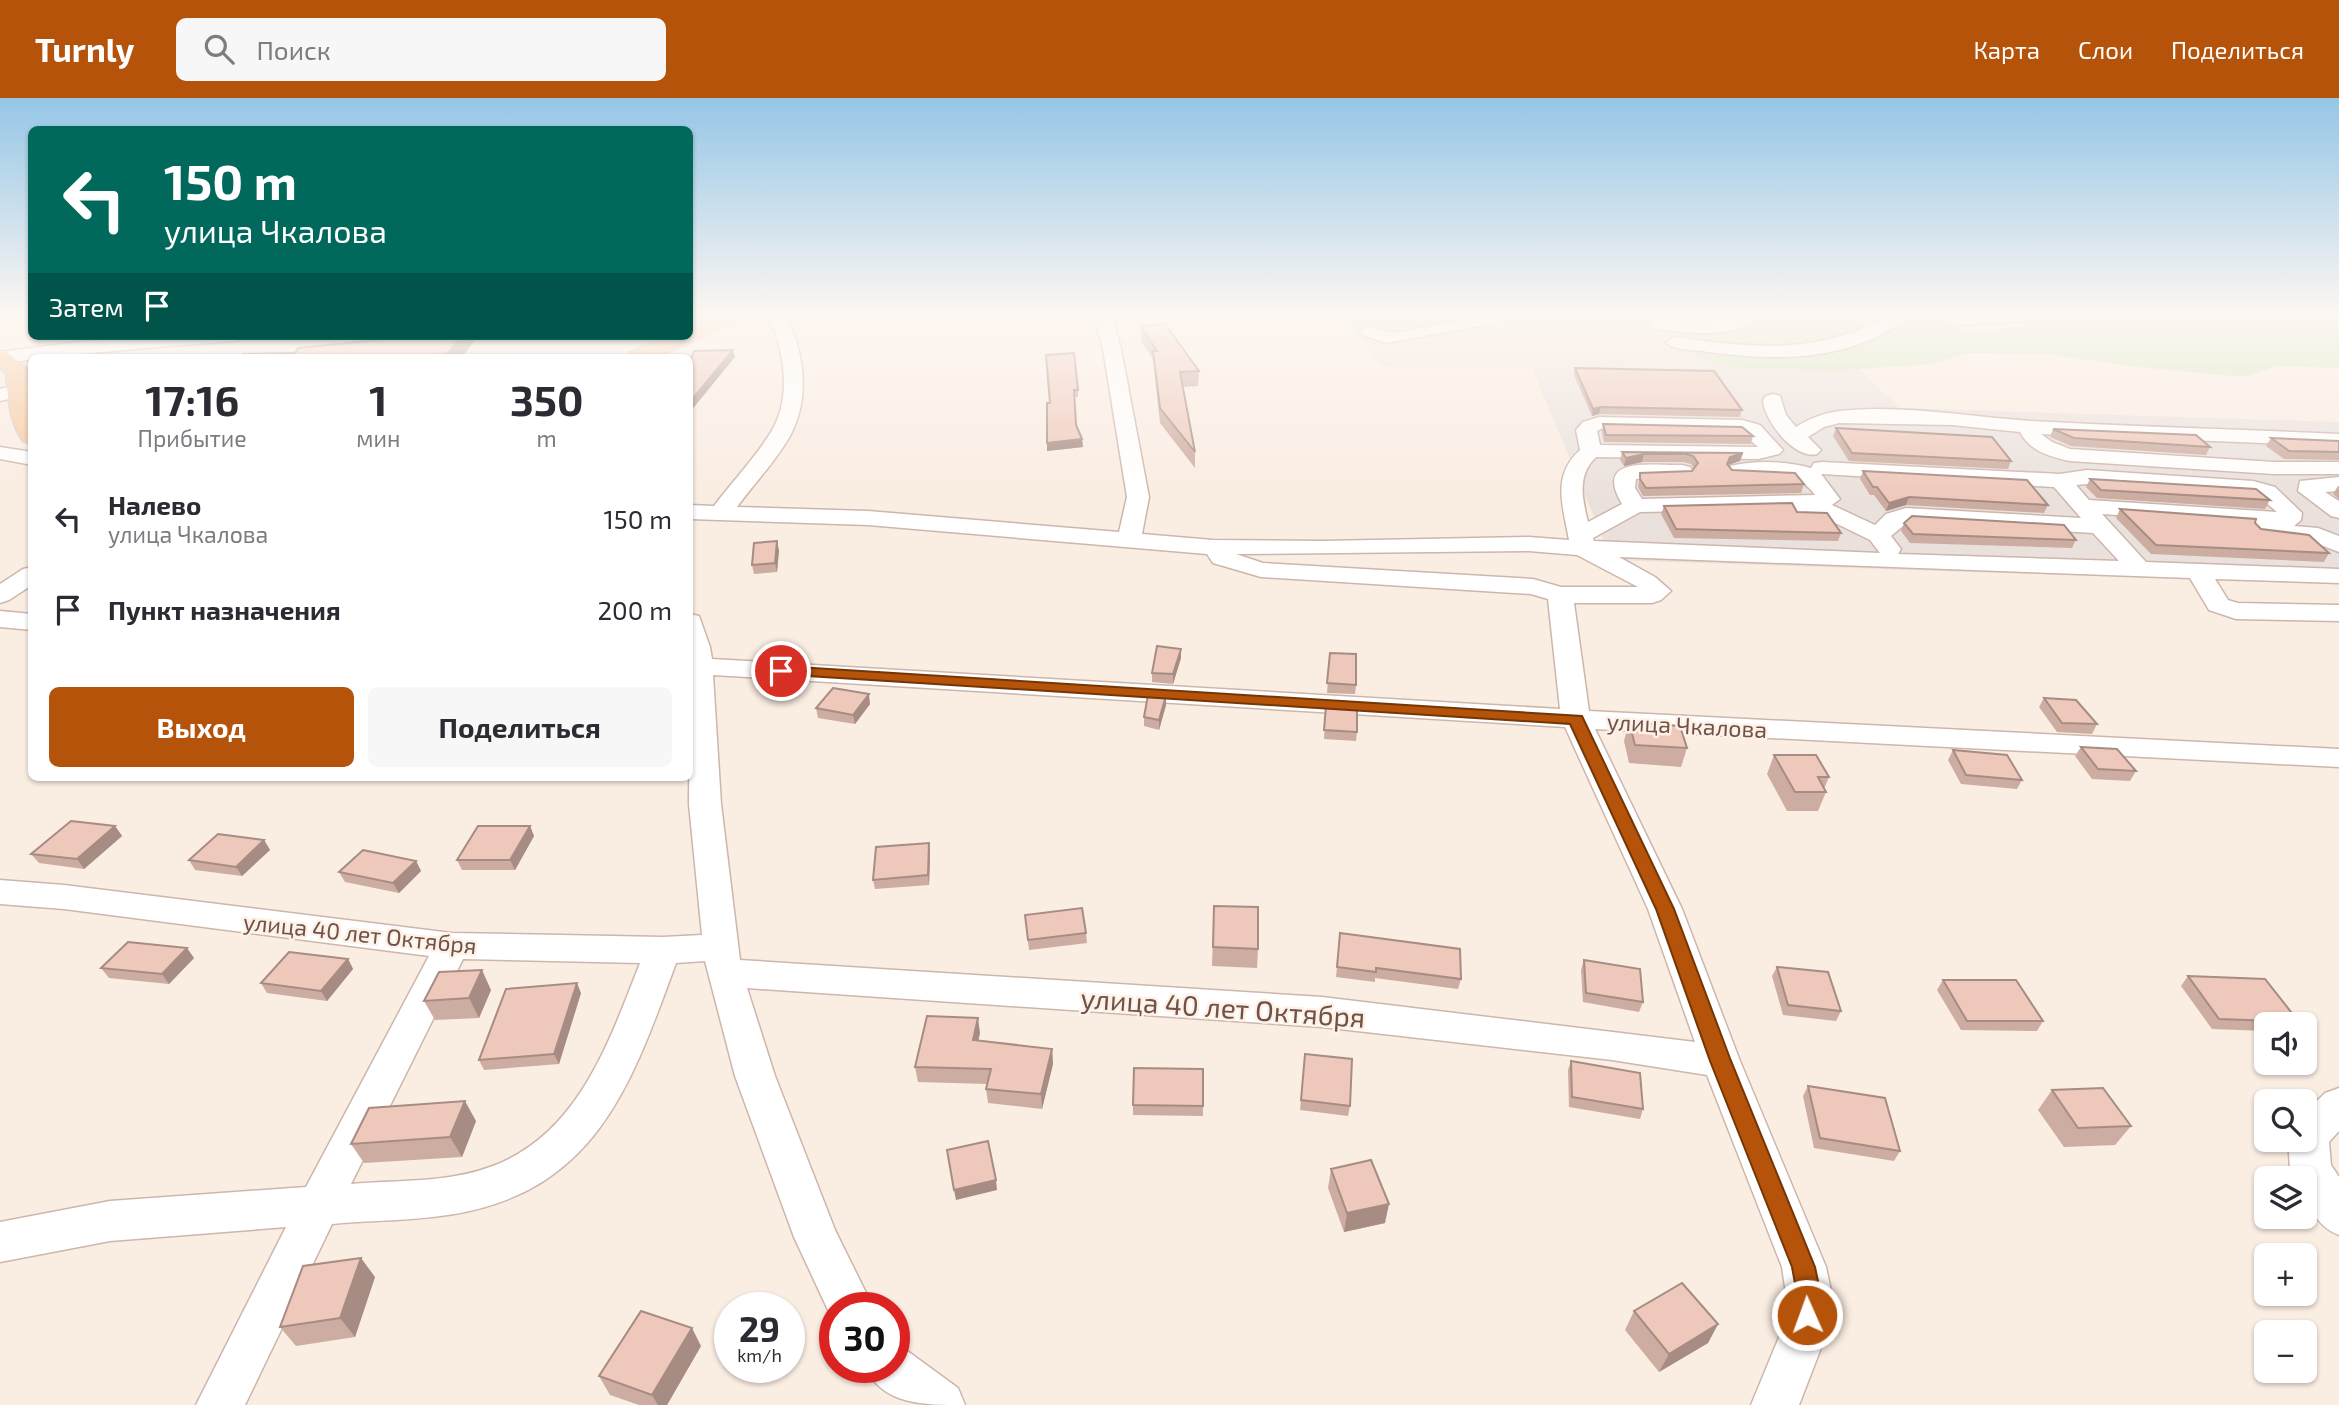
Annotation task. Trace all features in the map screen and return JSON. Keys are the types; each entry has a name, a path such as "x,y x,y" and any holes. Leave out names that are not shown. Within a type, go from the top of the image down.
{"main road":[{"path":"17,377 18,401 28,426"}],"street":[{"path":"720,513 782,432 791,404 793,377"},
{"path":"1117,377 1138,497 1129,540"},
{"path":"1773,400 1772,411 1814,454 1828,462 2060,481 2087,477 2253,488 2267,492 2291,513 2289,520 2083,506"},
{"path":"1796,436 1817,422 1839,417 1952,419 2029,427 2339,440"},
{"path":"1213,547 1222,558 1261,570 1503,584 1533,587 1560,595 1652,595 1658,591 1653,584 1607,563 1582,542 1572,509 1573,473 1579,459 1591,451 1758,453 1772,450 1754,429 1742,426 1612,422 1599,423 1586,430 1591,451"},
{"path":"2029,427 2030,433 2037,441 2051,450 2069,455 2274,468 2339,468"},
{"path":"1898,561 1828,462 1826,432 1830,430 1976,438"},
{"path":"0,453 28,458"},
{"path":"1828,462 2003,464"},
{"path":"1582,542 1635,506 1818,502 1829,499 1812,478 1794,471 1644,472 1630,473 1624,477 1624,488 1635,506"},
{"path":"2060,481 2122,547 2138,568"},
{"path":"2339,484 2308,486 2309,491 2339,511"},
{"path":"693,512 868,518 1213,547 1322,548 1582,542 1658,553 2339,576"},
{"path":"1658,553 1645,519 1647,516 1831,512 1878,535"},
{"path":"1878,535 1894,519 1906,515 2102,526"},
{"path":"2122,547 2130,525 2143,523 2293,531 2318,535 2339,545"},
{"path":"2198,571 2218,604 2236,611 2339,613"},
{"path":"0,595 28,577"},
{"path":"1560,595 1576,719 1665,909 1721,1061 1804,1267 1810,1300 1805,1330 1775,1405"},
{"path":"0,619 28,622"},
{"path":"693,631 698,647 705,804 723,960 755,1076 816,1237 843,1292"},
{"name":"улица Чкалова","path":"699,666 1576,719 2339,758"},
{"name":"улица 40 лет Октября","path":"0,892 64,897 452,946 663,950 723,960 1322,1012 1612,1045 1721,1061"},
{"path":"220,1405 452,946"},
{"path":"0,1242 110,1221 320,1203 455,1195 502,1182 539,1162 572,1135 592,1112 607,1088 663,950"},
{"path":"2339,1105 2308,1136 2311,1169 2339,1215"},
{"path":"910,1382 941,1405"}],"shaded area":[{"path":"1536,377 1868,377 1899,408 2339,422 2339,584 1612,560"}],"building":[{"path":"693,377 711,377 693,398"},
{"path":"1048,377 1077,377 1078,390 1074,390 1076,425 1082,439 1047,443 1047,403 1050,403"},
{"path":"1156,377 1181,377 1195,452 1160,408"},
{"path":"1579,377 1718,377 1742,410 1601,407 1593,409"},
{"path":"1603,424 1742,427 1753,436 1606,435"},
{"path":"1836,428 1992,437 2011,461 1852,453"},
{"path":"2053,429 2196,435 2210,447 2074,438"},
{"path":"2271,438 2339,441 2339,452 2289,451"},
{"path":"1622,452 1743,453 1730,457 1727,464 1732,470 1795,473 1804,484 1646,488 1640,479 1640,473 1692,471 1698,463 1693,456 1685,454 1644,454 1626,458"},
{"path":"1863,471 2027,480 2048,505 1909,497 1889,503 1877,487 1873,487"},
{"path":"2090,479 2256,489 2270,500 2101,490"},
{"path":"1792,503 1797,512 1827,513 1841,533 1676,529 1664,506"},
{"path":"2120,509 2256,519 2255,523 2261,529 2309,535 2329,553 2156,545"},
{"path":"1912,516 2064,525 2076,540 1913,534 1904,523"},
{"path":"777,541 775,563 752,565 754,543"},
{"path":"1157,646 1181,649 1173,674 1152,673"},
{"path":"1330,653 1356,654 1356,685 1327,683"},
{"path":"833,688 869,694 853,715 816,708"},
{"path":"1148,695 1166,696 1159,720 1144,717"},
{"path":"2044,698 2076,700 2097,724 2062,723"},
{"path":"1326,706 1357,708 1357,732 1324,730"},
{"path":"1629,722 1680,726 1687,748 1635,745"},
{"path":"2081,747 2117,749 2136,771 2098,769"},
{"path":"1953,750 2007,755 2022,780 1966,775"},
{"path":"1774,755 1816,755 1829,777 1818,777 1826,792 1795,792"},
{"path":"71,821 115,826 77,859 31,854"},
{"path":"478,826 530,826 510,860 457,860"},
{"path":"218,834 264,840 236,867 189,860"},
{"path":"929,843 928,875 873,880 876,847"},
{"path":"363,850 416,861 393,883 339,872"},
{"path":"1214,906 1258,907 1258,949 1213,947"},
{"path":"1082,908 1086,933 1028,940 1025,915"},
{"path":"1340,933 1460,949 1461,979 1376,968 1376,972 1337,967"},
{"path":"128,942 187,948 162,974 101,968"},
{"path":"289,952 348,959 321,991 261,983"},
{"path":"1584,960 1640,969 1643,1002 1586,993"},
{"path":"1777,967 1828,972 1841,1011 1788,1005"},
{"path":"482,970 469,998 424,1001 439,972"},
{"path":"2188,976 2265,979 2291,1012 2254,1012 2254,1020 2219,1019"},
{"path":"1943,980 2016,980 2043,1021 1967,1021"},
{"path":"577,983 554,1054 479,1060 506,989"},
{"path":"927,1016 978,1018 973,1040 1052,1049 1041,1094 986,1089 991,1069 915,1067"},
{"path":"1305,1054 1352,1059 1350,1106 1301,1100"},
{"path":"1571,1061 1640,1073 1643,1109 1572,1097"},
{"path":"1134,1068 1203,1069 1203,1106 1133,1105"},
{"path":"1808,1086 1885,1098 1900,1151 1820,1138"},
{"path":"2103,1088 2131,1126 2078,1128 2052,1090"},
{"path":"465,1101 450,1137 351,1144 369,1108"},
{"path":"988,1141 996,1180 954,1190 947,1150"},
{"path":"1371,1160 1389,1204 1347,1213 1331,1169"},
{"path":"361,1258 340,1318 280,1327 303,1266"},
{"path":"1682,1283 1718,1324 1669,1354 1634,1311"},
{"path":"641,1311 692,1328 652,1395 599,1376"}],"route":[{"path":"781,671 1576,719 1665,909 1721,1061 1804,1267 1810,1300 1807,1315"}]}
